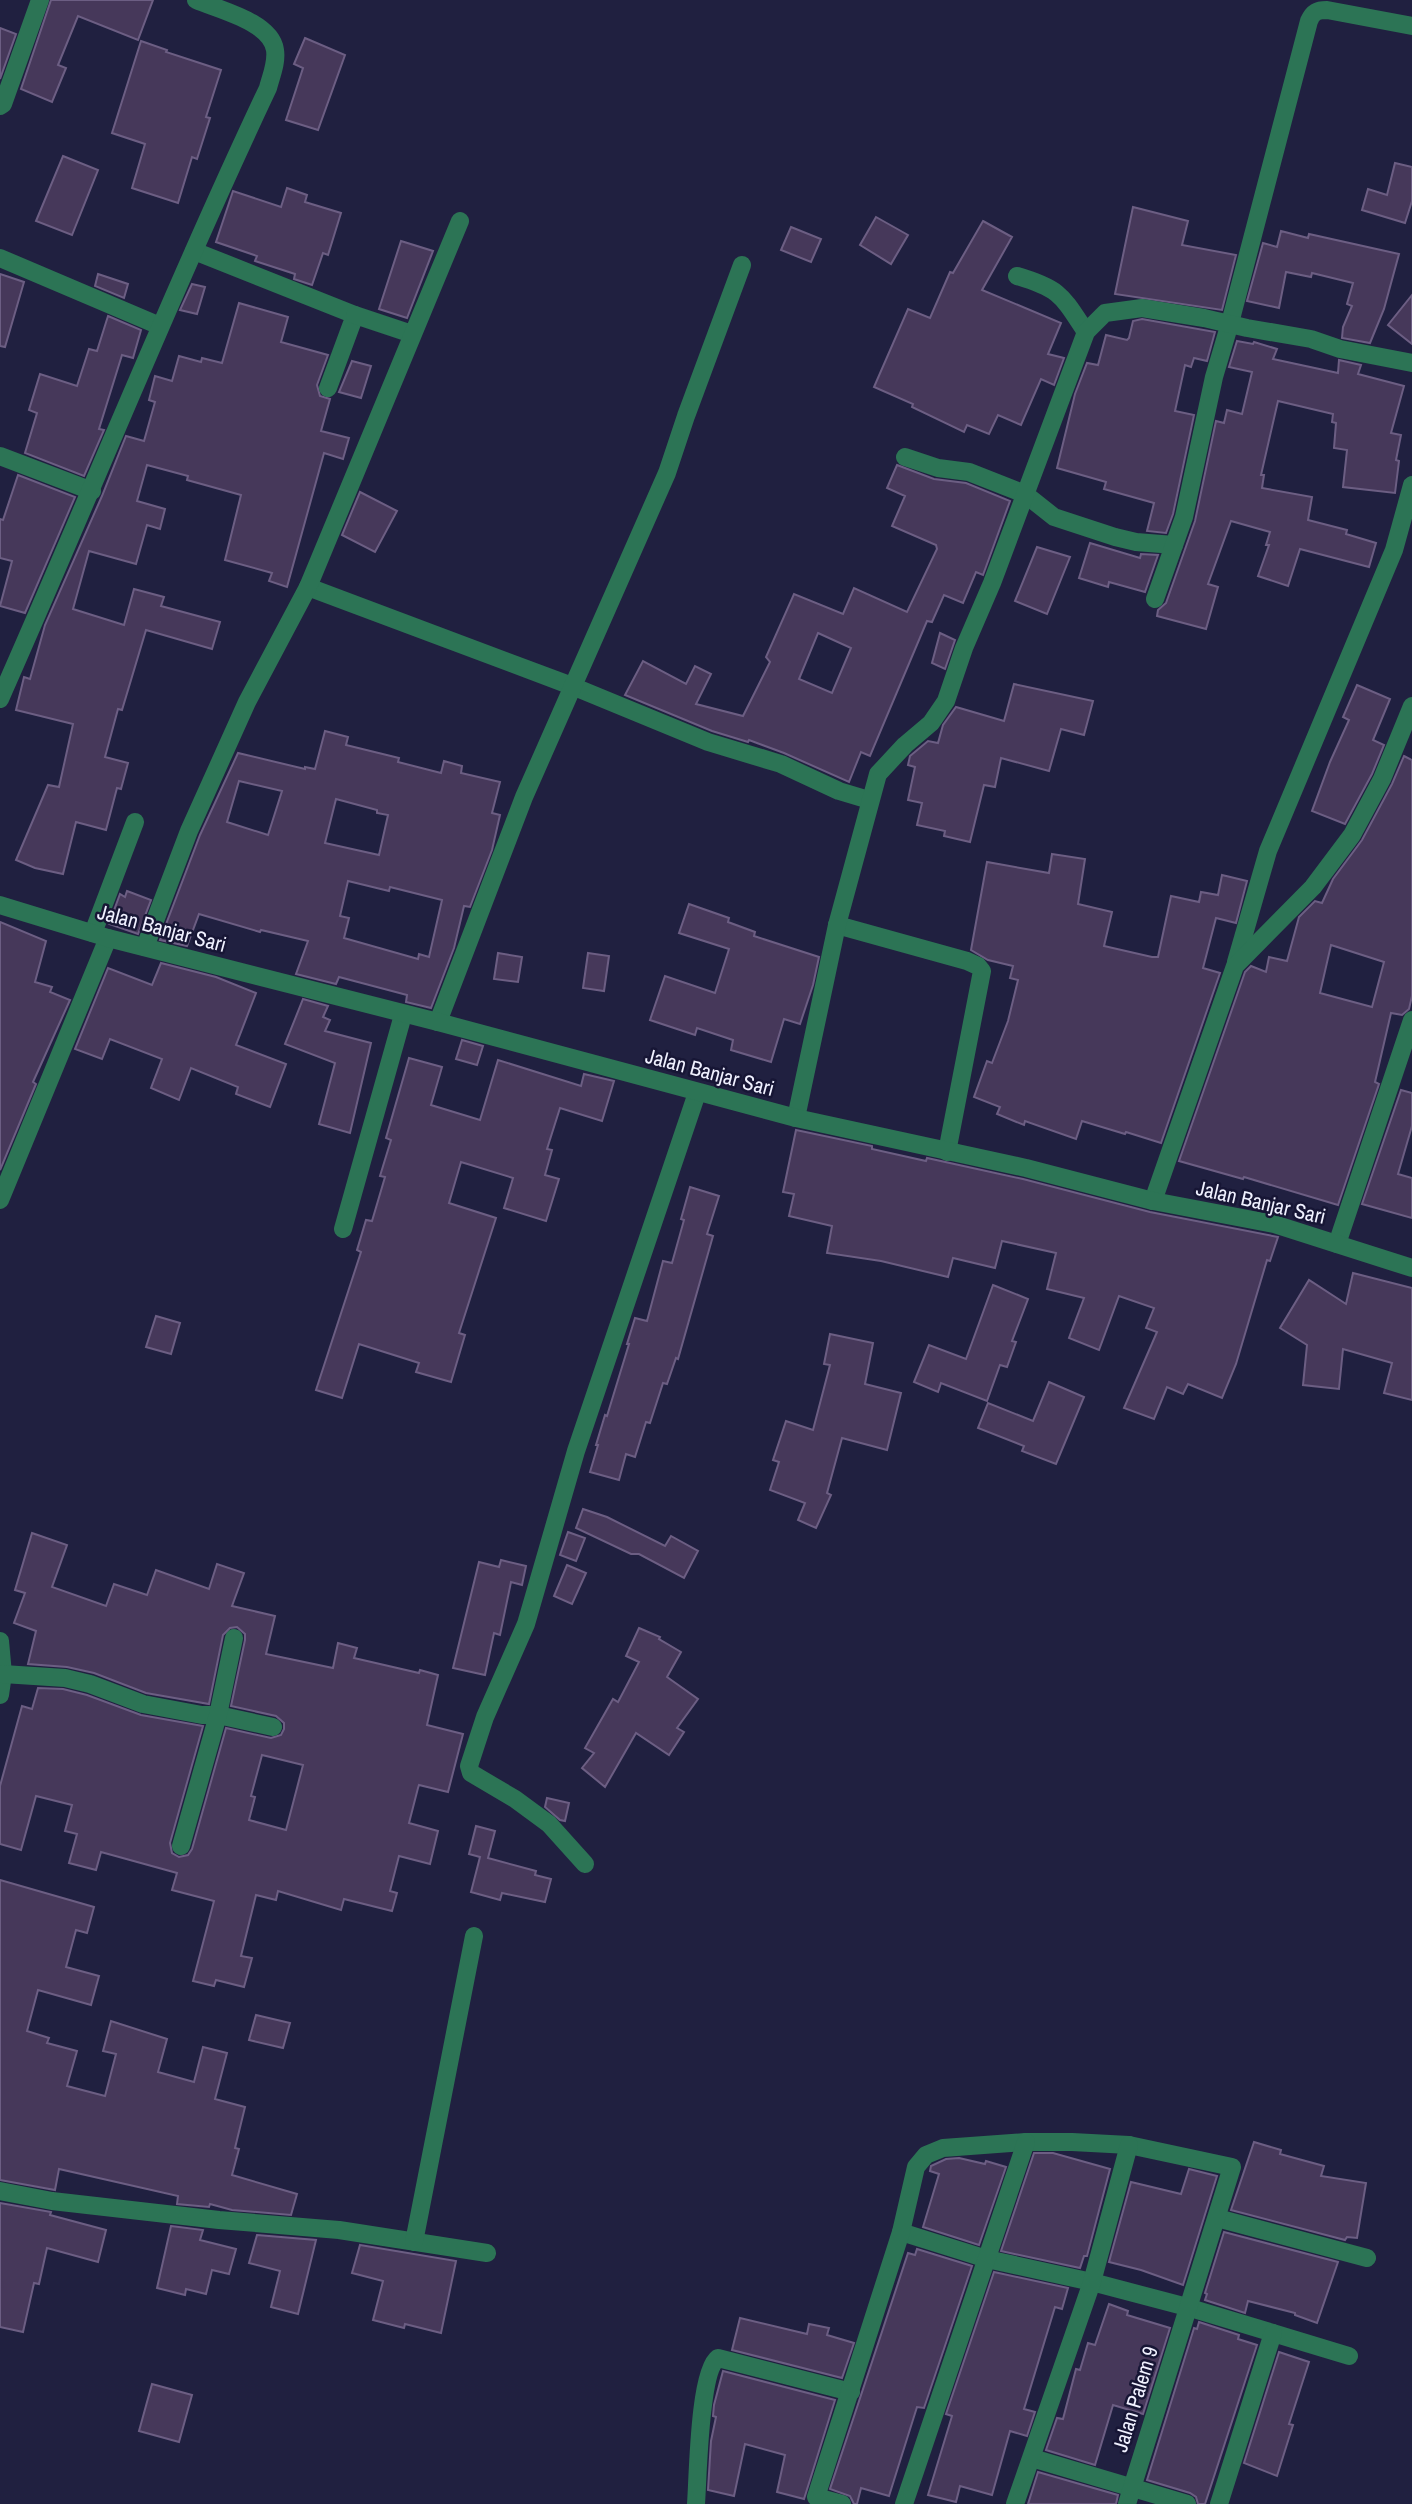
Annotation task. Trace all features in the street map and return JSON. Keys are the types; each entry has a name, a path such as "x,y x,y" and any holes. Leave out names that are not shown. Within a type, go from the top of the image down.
{"street":[{"path":"0,106 3,104 40,0"},
{"path":"0,699 92,491 204,224 268,88 275,53 271,37 258,26 196,0"},
{"path":"1155,599 1184,517 1214,377 1312,13 1327,10 1412,26"},
{"path":"145,947 190,831 247,702 308,587 460,221"},
{"path":"194,251 355,315 412,334"},
{"path":"0,258 160,326"},
{"path":"438,1022 524,797 667,473 685,416 742,265"},
{"path":"1017,276 1047,286 1061,295 1086,332"},
{"path":"796,1118 837,925 878,774 905,745 931,723 946,701 1086,332 1105,313 1142,308 1311,339 1340,349 1412,363"},
{"path":"328,388 355,315"},
{"path":"0,456 92,491"},
{"path":"905,457 938,468 969,472 1025,494 1054,517 1136,542 1174,545"},
{"path":"1153,1201 1235,966 1268,851 1394,550 1412,485"},
{"path":"308,587 572,686 708,742 781,764 839,791 869,800"},
{"path":"1235,966 1313,887 1352,835 1382,779 1412,706"},
{"path":"0,1200 101,936 135,822"},
{"name":"Jalan Banjar Sari","path":"0,905 101,936 438,1022 697,1093 947,1153 1026,1168 1153,1201 1274,1224 1412,1268"},
{"path":"837,925 967,961 982,971 947,1153"},
{"path":"343,1229 404,1015"},
{"path":"1337,1244 1412,1020"},
{"path":"584,1864 549,1824 515,1799 476,1777 469,1766 485,1717 526,1624 576,1451 697,1093"},
{"path":"181,1846 218,1715 234,1637"},
{"path":"0,1641 3,1674 0,1695"},
{"path":"3,1674 65,1678 90,1684 144,1704 202,1715 218,1715 273,1727"},
{"path":"414,2242 474,1936"},
{"path":"904,2504 1026,2142"},
{"path":"842,2504 815,2500 901,2232 916,2167 926,2155 943,2148 1026,2142 1129,2145 1092,2282 1015,2504"},
{"name":"Jalan Palem 9","path":"1129,2145 1232,2166 1129,2497"},
{"path":"0,2191 52,2201 339,2230 487,2253"},
{"path":"1217,2218 1367,2258"},
{"path":"901,2232 987,2259 1092,2282 1187,2307 1349,2357"},
{"path":"1219,2504 1273,2333"},
{"path":"696,2504 706,2381 713,2362 718,2358 851,2392"},
{"path":"1032,2458 1108,2479 1129,2497 1187,2504"}],"building":[{"path":"51,0 153,0 138,40 78,16 58,65 66,68 52,102 21,89"},
{"path":"0,28 16,34 0,79"},
{"path":"305,38 345,55 318,130 286,120 303,68 294,64"},
{"path":"141,41 221,70 206,117 210,118 197,159 192,157 178,203 132,188 145,144 112,133"},
{"path":"63,156 98,170 72,235 36,221"},
{"path":"1395,163 1412,167 1412,201 1405,223 1362,210 1368,189 1387,195"},
{"path":"287,188 307,195 305,202 341,213 328,255 323,253 312,285 294,279 295,274 255,261 257,256 216,242 233,191 281,207"},
{"path":"1133,207 1188,221 1182,245 1236,255 1222,310 1115,294"},
{"path":"876,217 908,235 891,264 860,245"},
{"path":"983,221 1012,237 982,290 1061,323 1048,354 1064,358 1054,385 1041,379 1021,425 998,415 989,434 967,425 964,432 912,407 913,404 874,387 908,309 930,318 950,272 953,273"},
{"path":"791,227 821,239 811,262 781,250"},
{"path":"1281,231 1308,238 1309,234 1399,254 1384,309 1370,343 1342,338 1343,327 1352,306 1347,304 1353,283 1312,273 1311,277 1286,272 1279,308 1247,301 1263,243 1277,247"},
{"path":"401,241 433,251 407,318 379,309"},
{"path":"0,274 24,282 5,347 0,346"},
{"path":"98,274 128,284 124,298 95,286"},
{"path":"192,284 205,287 197,314 180,310"},
{"path":"1412,295 1412,344 1388,325"},
{"path":"239,303 288,317 281,342 328,355 317,385 320,396 330,399 321,431 349,438 343,459 324,453 287,587 269,581 272,573 225,560 241,495 187,480 188,476 147,465 137,501 165,509 160,529 147,525 136,564 89,551 73,609 124,625 134,589 164,597 161,606 220,622 212,649 146,630 122,710 118,709 105,757 128,763 121,789 117,788 106,830 76,822 63,874 35,868 16,860 48,785 59,787 73,724 16,710 24,677 30,679 45,625 126,436 144,441 155,402 149,400 155,376 172,381 179,356 201,362 202,358 222,363"},
{"path":"108,316 141,330 133,358 122,355 99,429 104,430 84,476 25,453 37,413 29,410 40,374 77,386 89,349 97,351"},
{"path":"1142,319 1215,332 1207,361 1194,358 1191,367 1185,365 1175,411 1194,415 1173,514 1166,533 1147,531 1154,503 1104,489 1106,482 1057,468 1075,394 1087,363 1098,365 1106,335 1127,340 1133,321"},
{"path":"1237,341 1254,342 1277,349 1273,359 1338,373 1339,360 1361,365 1358,374 1404,386 1391,433 1401,435 1396,460 1399,461 1395,493 1343,487 1347,450 1334,448 1336,423 1332,422 1333,414 1278,401 1261,475 1264,475 1262,488 1312,497 1308,520 1347,530 1346,534 1376,543 1369,567 1300,549 1288,586 1258,576 1269,545 1266,545 1270,532 1231,521 1208,584 1218,587 1206,629 1157,616 1158,610 1166,603 1195,521 1216,421 1224,423 1227,410 1242,414 1252,372 1229,367"},
{"path":"352,361 371,366 361,398 339,392"},
{"path":"897,465 934,479 966,483 1010,501 983,575 976,572 963,603 944,595 932,622 927,621 870,756 861,752 849,782 784,753 749,740 748,742 712,731 625,695 643,661 686,684 695,666 711,674 696,704 743,716 770,662 766,657 794,594 843,614 854,588 907,612 937,549 936,545 892,526 905,496 887,488","holes":["818,633 851,648 832,693 799,679"]},
{"path":"18,475 75,497 25,613 0,606 12,561 0,558 0,519 3,520"},
{"path":"360,492 397,511 375,552 342,535"},
{"path":"1090,543 1140,558 1141,554 1158,555 1145,592 1109,582 1108,587 1079,578"},
{"path":"1037,547 1070,557 1047,614 1015,601"},
{"path":"940,633 955,640 945,669 932,663"},
{"path":"1014,684 1093,701 1084,735 1061,729 1049,771 1001,758 995,787 984,785 970,842 944,836 945,831 917,825 922,803 908,800 915,767 908,765 910,756 928,741 938,743 943,725 956,707 1004,721"},
{"path":"1357,685 1390,699 1373,740 1384,745 1345,824 1312,811 1349,720 1343,717"},
{"path":"325,731 348,737 346,745 399,758 398,762 441,773 444,761 462,766 461,773 500,782 492,813 500,815 492,850 470,907 464,906 454,948 431,1008 406,1002 407,995 339,977 336,984 296,974 308,941 261,930 260,932 199,914 187,946 160,940 200,835 238,753 315,769","holes":["239,781 282,791 268,835 227,822","336,799 388,815 379,855 325,843","348,881 389,891 390,887 442,900 429,957 419,954 418,959 344,938 349,918 340,916"]},
{"path":"1404,756 1412,760 1412,996 1409,1009 1402,1015 1391,1013 1375,1082 1379,1084 1338,1205 1179,1161 1245,972 1251,966 1266,972 1269,957 1287,961 1299,917 1315,901 1322,903 1333,879 1362,840","holes":["1331,945 1384,962 1372,1007 1320,993"]},
{"path":"1052,854 1085,859 1078,904 1112,912 1104,946 1152,957 1158,957 1171,896 1199,902 1201,892 1218,895 1222,875 1247,881 1236,923 1216,918 1203,968 1220,973 1161,1143 1082,1121 1076,1139 1025,1121 1024,1125 997,1114 1000,1107 974,1097 987,1061 992,1063 1008,1021 1018,980 1010,978 1013,966 988,960 971,950 987,862 1049,873"},
{"path":"127,891 151,900 138,934 109,924 120,894 125,897"},
{"path":"689,904 729,918 728,922 755,932 754,936 819,957 800,1024 784,1019 771,1062 731,1050 733,1040 697,1028 695,1035 650,1020 665,976 715,993 729,949 679,933"},
{"path":"0,922 46,941 35,982 52,987 50,992 70,1000 33,1082 36,1084 0,1170"},
{"path":"498,953 522,957 518,982 494,979"},
{"path":"588,953 609,956 604,991 583,988"},
{"path":"161,963 216,977 256,993 236,1045 286,1064 270,1107 236,1094 238,1087 191,1068 179,1100 151,1088 162,1059 110,1039 102,1059 75,1049 108,968 152,985"},
{"path":"303,999 328,1006 323,1017 330,1020 325,1031 371,1043 350,1133 319,1124 335,1063 285,1044"},
{"path":"462,1040 483,1046 477,1065 456,1059"},
{"path":"409,1058 442,1067 431,1105 480,1120 498,1060 581,1086 584,1074 614,1081 602,1121 560,1108 547,1149 552,1150 545,1175 559,1179 546,1221 504,1208 513,1178 461,1162 449,1203 496,1218 459,1333 465,1335 451,1382 416,1372 419,1363 359,1344 342,1398 316,1390 361,1252 357,1250 366,1220 372,1221 385,1177 380,1176 391,1140 386,1138"},
{"path":"1401,1090 1412,1093 1412,1126 1398,1174 1412,1178 1412,1218 1362,1204"},
{"path":"796,1130 926,1161 927,1158 1023,1179 1150,1212 1278,1237 1270,1261 1267,1260 1236,1364 1222,1398 1188,1384 1183,1394 1167,1387 1154,1419 1124,1408 1157,1332 1146,1328 1154,1308 1119,1296 1099,1350 1069,1338 1084,1298 1047,1289 1056,1253 1002,1241 995,1268 953,1258 948,1277 881,1261 827,1253 832,1226 789,1216 794,1194 783,1192"},
{"path":"690,1187 719,1196 707,1234 713,1236 678,1359 676,1358 667,1384 663,1383 635,1457 626,1454 619,1480 590,1472 635,1318 647,1321 663,1261 672,1263"},
{"path":"1353,1273 1412,1288 1412,1400 1384,1393 1392,1363 1343,1349 1339,1389 1303,1385 1307,1345 1280,1328 1309,1280 1346,1304"},
{"path":"993,1285 1028,1299 1012,1341 1016,1342 1007,1367 1000,1365 987,1401 941,1383 938,1392 914,1382 929,1345 966,1359"},
{"path":"156,1316 180,1323 171,1354 146,1347"},
{"path":"830,1334 873,1343 865,1384 901,1393 887,1450 842,1438 827,1493 831,1495 816,1528 798,1520 805,1503 770,1490 779,1462 773,1460 786,1421 813,1430 830,1365 824,1364"},
{"path":"1049,1382 1084,1397 1056,1464 1022,1451 1024,1446 978,1428 988,1403 1033,1421"},
{"path":"583,1509 607,1517 665,1546 671,1536 698,1551 684,1578 639,1554 631,1554 576,1528"},
{"path":"568,1532 585,1538 576,1561 560,1555"},
{"path":"32,1533 67,1545 52,1587 106,1606 114,1584 147,1595 156,1570 209,1589 217,1564 244,1573 232,1606 275,1616 266,1654 333,1668 338,1643 357,1648 354,1658 438,1675 427,1725 463,1734 448,1792 419,1785 409,1823 438,1831 430,1864 399,1856 390,1891 397,1893 392,1911 344,1899 341,1910 278,1891 276,1900 256,1895 241,1956 252,1958 244,1987 216,1980 214,1986 193,1981 214,1901 172,1890 177,1873 101,1852 96,1870 69,1863 77,1834 65,1831 72,1805 36,1796 21,1850 0,1844 0,1786 22,1706 32,1709 38,1688 63,1689 141,1715 203,1726 170,1843 172,1853 179,1857 188,1855 192,1849 226,1728 271,1738 281,1735 284,1729 284,1723 276,1716 231,1706 245,1634 237,1627 230,1628 223,1635 209,1704 146,1693 94,1673 67,1667 28,1664 36,1631 14,1623 25,1593 15,1590","holes":["262,1755 303,1765 286,1830 249,1820 255,1797 251,1796"]},
{"path":"501,1560 526,1566 522,1585 511,1582 500,1635 494,1633 485,1675 453,1668 479,1562 499,1567"},
{"path":"567,1565 586,1573 572,1604 554,1596"},
{"path":"639,1628 660,1637 659,1639 681,1652 667,1677 698,1699 677,1728 684,1732 669,1755 636,1733 605,1787 582,1768 594,1753 585,1748 613,1699 618,1702 639,1662 626,1656"},
{"path":"547,1798 569,1803 565,1821 545,1807"},
{"path":"476,1826 495,1831 488,1858 536,1871 535,1875 551,1879 545,1902 502,1893 500,1900 471,1892 480,1857 469,1854"},
{"path":"0,1880 94,1907 87,1933 76,1930 66,1967 99,1976 91,2005 38,1990 27,2031 49,2038 47,2043 77,2051 67,2086 105,2096 116,2054 103,2051 111,2021 167,2039 158,2072 194,2082 203,2047 227,2053 215,2099 245,2107 235,2148 239,2149 232,2175 297,2194 291,2215 232,2210 210,2204 209,2207 177,2204 178,2196 59,2169 55,2190 0,2180"},
{"path":"256,2015 290,2023 283,2048 249,2040"},
{"path":"1254,2142 1281,2150 1280,2154 1324,2166 1321,2176 1366,2183 1357,2238 1347,2237 1345,2240 1231,2210"},
{"path":"1034,2153 1053,2153 1110,2169 1087,2256 1084,2256 1080,2268 1001,2251"},
{"path":"959,2158 985,2164 986,2161 1006,2167 979,2245 923,2227 939,2174 930,2171 931,2166 946,2159"},
{"path":"1189,2169 1217,2176 1183,2285 1109,2262 1131,2182 1181,2194"},
{"path":"0,2203 51,2212 50,2215 106,2230 98,2262 47,2248 39,2284 34,2283 23,2332 0,2327"},
{"path":"171,2226 203,2230 200,2240 236,2249 229,2274 212,2270 206,2294 186,2289 185,2295 157,2288"},
{"path":"1224,2232 1338,2262 1317,2323 1295,2313 1248,2301 1245,2313 1205,2300"},
{"path":"257,2235 316,2240 298,2314 271,2307 280,2271 249,2263"},
{"path":"360,2245 456,2261 441,2333 373,2320 383,2281 352,2273"},
{"path":"917,2249 972,2266 924,2408 917,2407 889,2496 861,2488 857,2504 854,2504 850,2496 830,2489 908,2253 915,2255"},
{"path":"994,2272 1068,2288 1062,2309 1055,2307 1024,2409 1035,2412 1027,2436 1010,2431 992,2495 960,2486 956,2502 928,2495 952,2416 946,2414"},
{"path":"1109,2304 1128,2311 1127,2315 1170,2328 1143,2414 1113,2405 1095,2465 1046,2450 1057,2418 1063,2419 1076,2369 1080,2370 1088,2343 1095,2345"},
{"path":"740,2318 807,2334 809,2324 829,2328 827,2335 854,2343 842,2378 732,2350"},
{"path":"1199,2322 1239,2335 1238,2339 1257,2345 1205,2504 1198,2504 1196,2497 1190,2493 1147,2480 1194,2328 1197,2329"},
{"path":"1279,2352 1309,2362 1289,2424 1293,2425 1277,2476 1244,2463"},
{"path":"723,2371 835,2400 804,2499 777,2492 785,2455 745,2444 734,2496 708,2490 711,2441 716,2417 713,2416 714,2405"},
{"path":"152,2384 192,2395 179,2442 139,2431"},
{"path":"1038,2472 1118,2495 1116,2504 1028,2504"}]}
